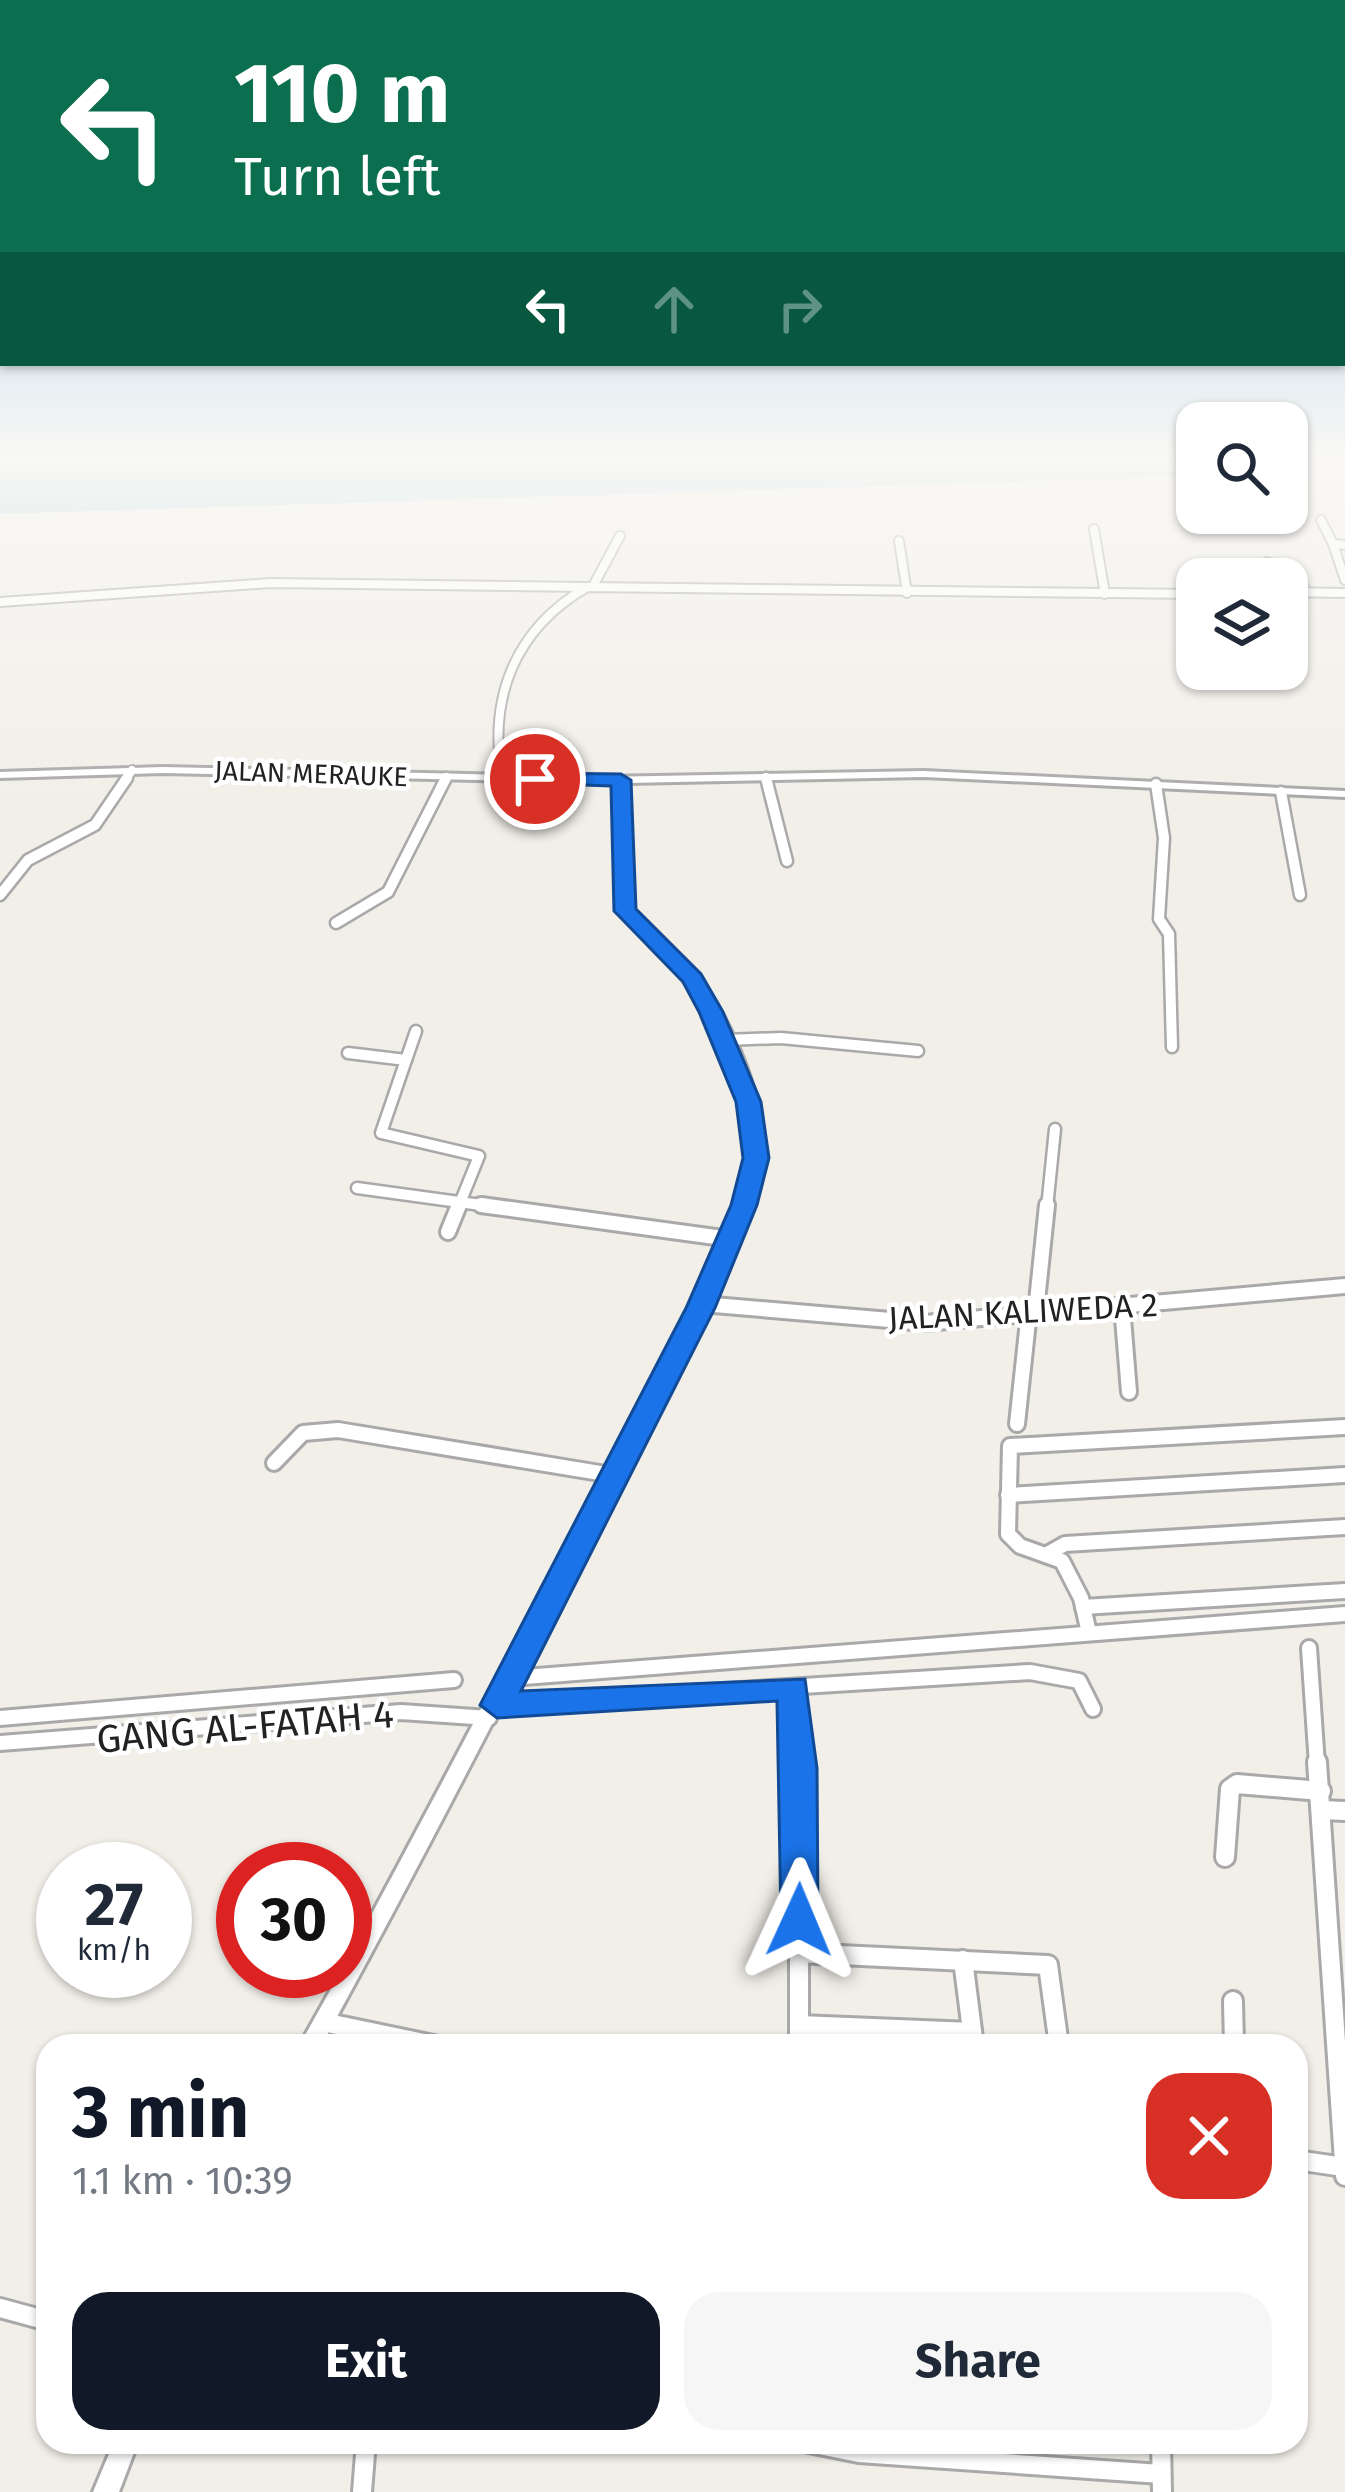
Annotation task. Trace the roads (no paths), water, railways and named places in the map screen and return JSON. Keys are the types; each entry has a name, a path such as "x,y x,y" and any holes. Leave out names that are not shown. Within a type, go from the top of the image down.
{"street":[{"path":"502,778 496,755 500,705 520,644 550,610 590,586 599,570"},
{"path":"903,570 907,593"},
{"path":"1101,570 1105,594"},
{"path":"0,602 271,583 1176,594"},
{"path":"1308,592 1345,593"},
{"path":"0,895 20,862 82,835 101,820 131,770"},
{"name":"JALAN MERAUKE","path":"0,775 131,770 621,780 924,774 1345,794"},
{"path":"336,923 388,892 446,777"},
{"path":"766,777 787,861"},
{"path":"316,2034 500,1699 702,1304 752,1181 756,1137 724,1040 693,979 625,911 621,780"},
{"path":"1156,784 1163,838 1159,919 1169,934 1172,1047"},
{"path":"1281,792 1300,895"},
{"path":"416,1031 379,1130 386,1136 479,1156 448,1232"},
{"path":"724,1040 781,1038 918,1051"},
{"path":"347,1053 406,1060"},
{"path":"1017,1424 1055,1129"},
{"path":"357,1189 730,1239"},
{"name":"JALAN KALIWEDA 2","path":"702,1304 925,1324 1345,1286"},
{"path":"1122,1306 1129,1392"},
{"path":"1089,1633 1062,1561 1012,1540 1005,1514 1006,1461 1014,1444 1345,1426"},
{"path":"274,1463 303,1433 338,1430 612,1475"},
{"path":"1007,1495 1345,1475"},
{"path":"1049,1553 1065,1544 1345,1527"},
{"path":"1083,1607 1345,1591"},
{"path":"1242,1598 1251,1622"},
{"path":"500,1699 1089,1633 1345,1614"},
{"path":"1309,1648 1345,2176"},
{"path":"500,1699 1056,1673 1079,1681 1093,1709"},
{"path":"0,1718 454,1680"},
{"path":"793,1688 800,1768 799,2034"},
{"name":"GANG AL-FATAH 4","path":"0,1743 401,1712 500,1699"},
{"path":"1225,1857 1230,1789 1238,1784 1321,1801 1345,1811"},
{"path":"798,1954 1048,1965 1057,2034"},
{"path":"963,1960 972,2034"},
{"path":"1233,2002 1234,2034"},
{"path":"323,2022 380,2034"},
{"path":"799,2025 911,2034"},
{"path":"1308,2162 1344,2167"},
{"path":"0,2308 36,2318"},
{"path":"106,2492 121,2454"},
{"path":"362,2492 365,2454"},
{"path":"1014,2454 1161,2483"}]}
